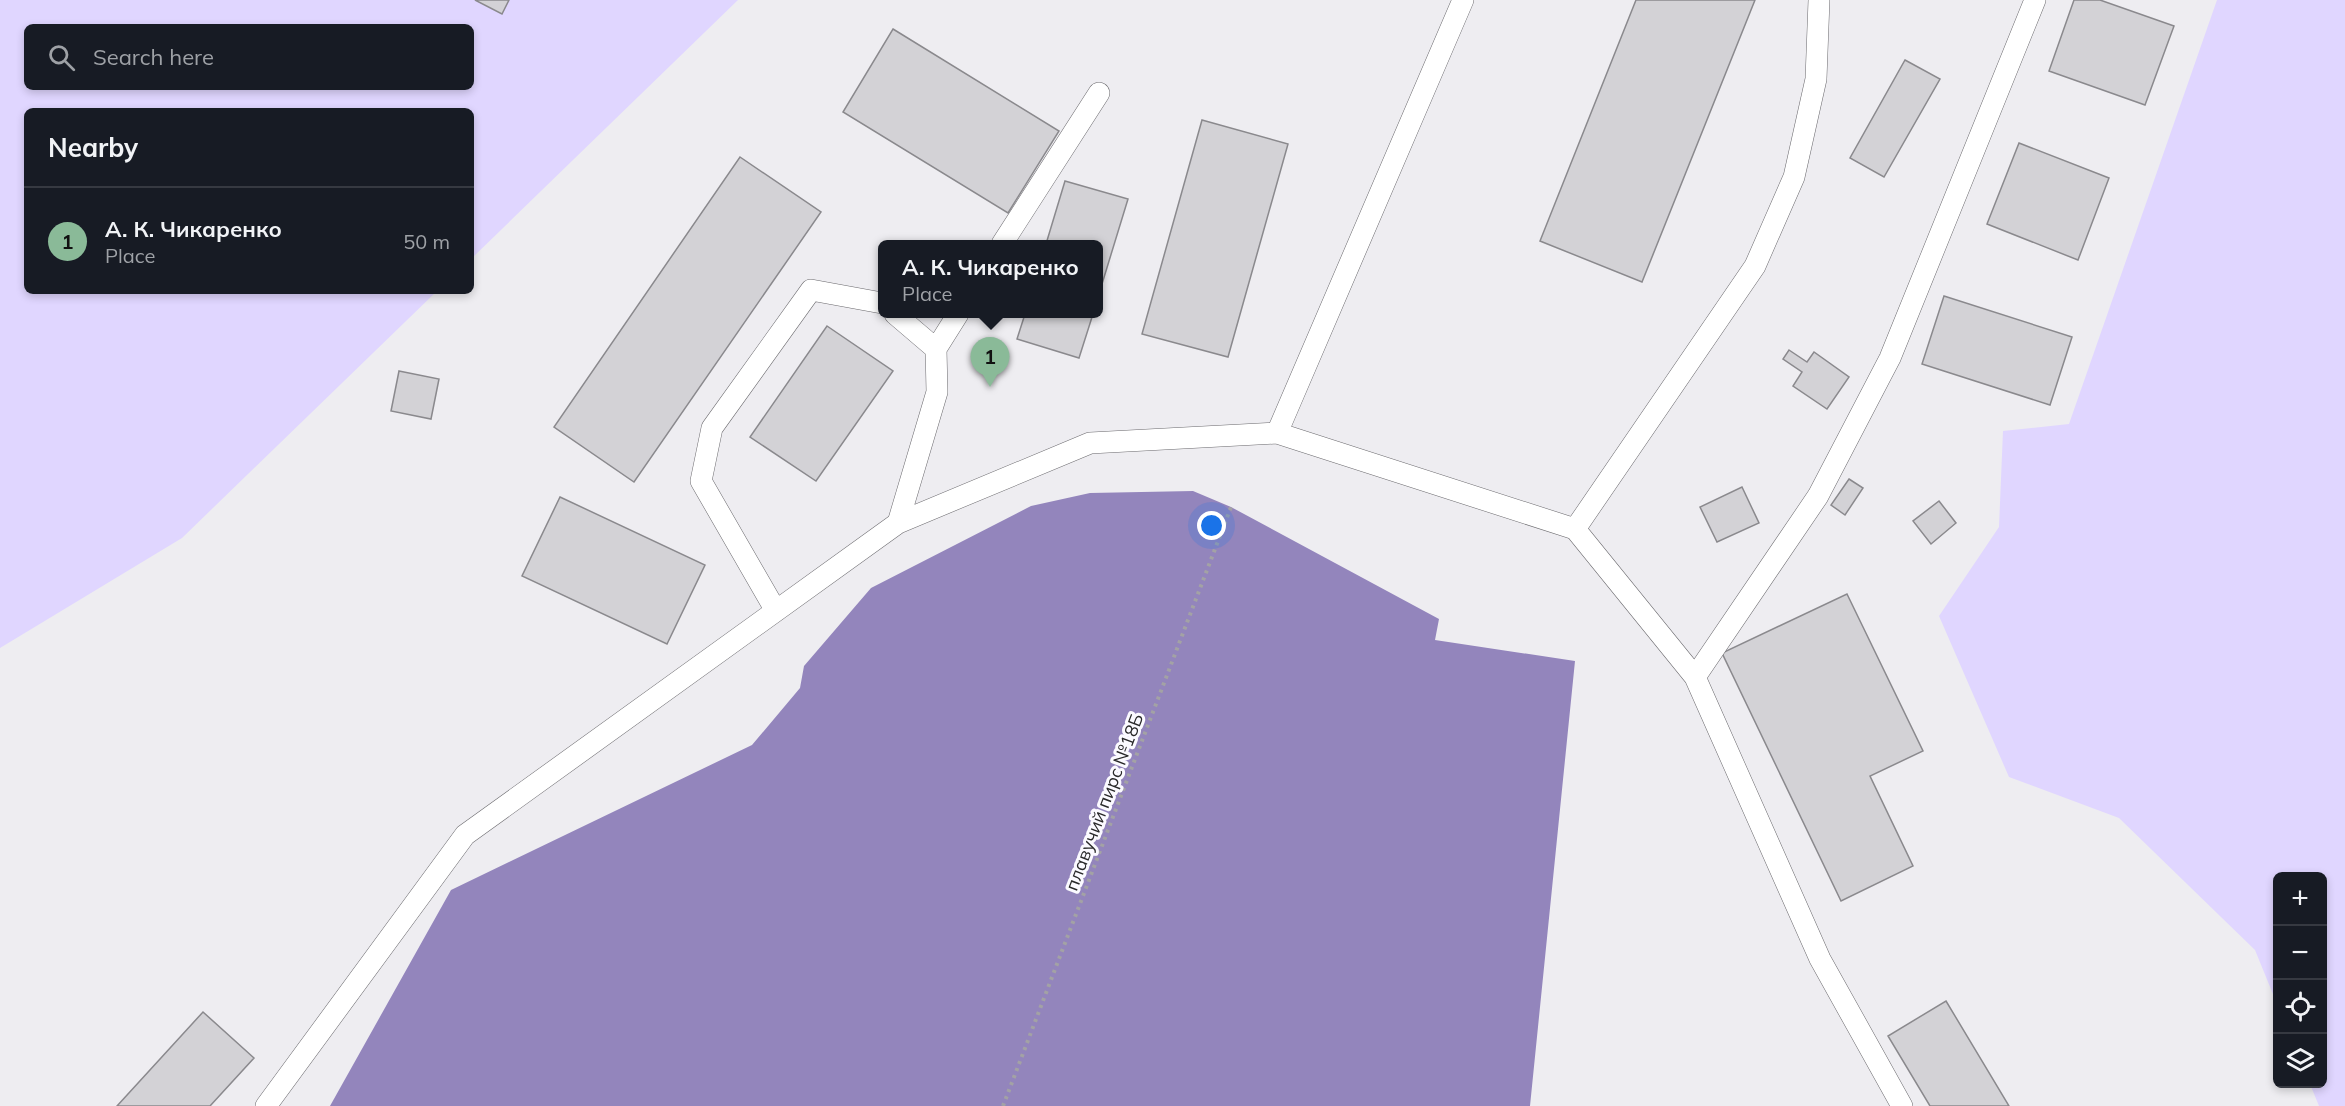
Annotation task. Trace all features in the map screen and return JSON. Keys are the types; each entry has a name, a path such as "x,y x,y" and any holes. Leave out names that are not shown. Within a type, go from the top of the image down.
{"lane":[{"path":"1277,433 1463,0"},
{"path":"1575,528 1755,266 1794,177 1816,79 1819,0"},
{"path":"1695,677 1818,496 1890,358 2035,0"},
{"path":"1005,240 1099,93"},
{"path":"776,611 701,482 712,428 811,290 878,302"},
{"path":"900,318 936,349"},
{"path":"898,524 937,392 936,349 955,318"},
{"path":"266,1106 465,835 898,524 1090,443 1277,433 1575,528 1695,677 1820,959 1902,1106"}],"path":[{"name":"плавучий пирс №18Б","path":"1003,1106 1231,507"}],"shaded area":[{"path":"0,0 738,0 474,256 474,108 24,108 24,294 434,294 182,538 0,648"},
{"path":"2217,0 2345,0 2345,1106 2319,1106 2312,1088 2327,1088 2327,872 2273,872 2273,994 2255,950 2119,818 2009,777 1939,616 1999,527 2003,431 2069,424"},
{"path":"1193,491 1231,507 1439,619 1435,640 1575,661 1530,1106 330,1106 451,890 752,745 800,688 804,666 871,588 1031,506 1090,493"}],"building":[{"path":"475,0 509,0 502,14"},
{"path":"1636,0 1755,0 1642,282 1540,241"},
{"path":"2074,0 2100,0 2174,26 2145,105 2049,71"},
{"path":"893,29 1059,131 1008,213 843,112"},
{"path":"1905,60 1940,79 1884,177 1850,158"},
{"path":"1202,120 1288,144 1228,357 1142,334"},
{"path":"2019,143 2109,178 2078,260 1987,224"},
{"path":"740,157 821,212 634,482 554,427"},
{"path":"1065,181 1128,199 1103,281 1103,240 1047,240"},
{"path":"1944,296 2072,337 2050,405 1922,364"},
{"path":"1024,318 1092,318 1079,358 1017,339"},
{"path":"827,326 893,371 816,481 750,437"},
{"path":"1789,350 1807,362 1814,352 1849,377 1827,409 1793,386 1802,372 1783,359"},
{"path":"399,371 439,379 431,419 391,411"},
{"path":"1849,479 1863,488 1845,515 1831,505"},
{"path":"1742,487 1759,523 1717,542 1700,507"},
{"path":"560,497 705,565 667,644 522,576"},
{"path":"1939,501 1956,523 1931,544 1913,521"},
{"path":"1847,594 1923,751 1870,776 1913,866 1841,901 1722,653"},
{"path":"1946,1001 2009,1106 1930,1106 1888,1036"},
{"path":"203,1012 254,1058 210,1106 117,1106"}],"place":[{"name":"А. К. Чикаренко","path":"990,387"}]}
